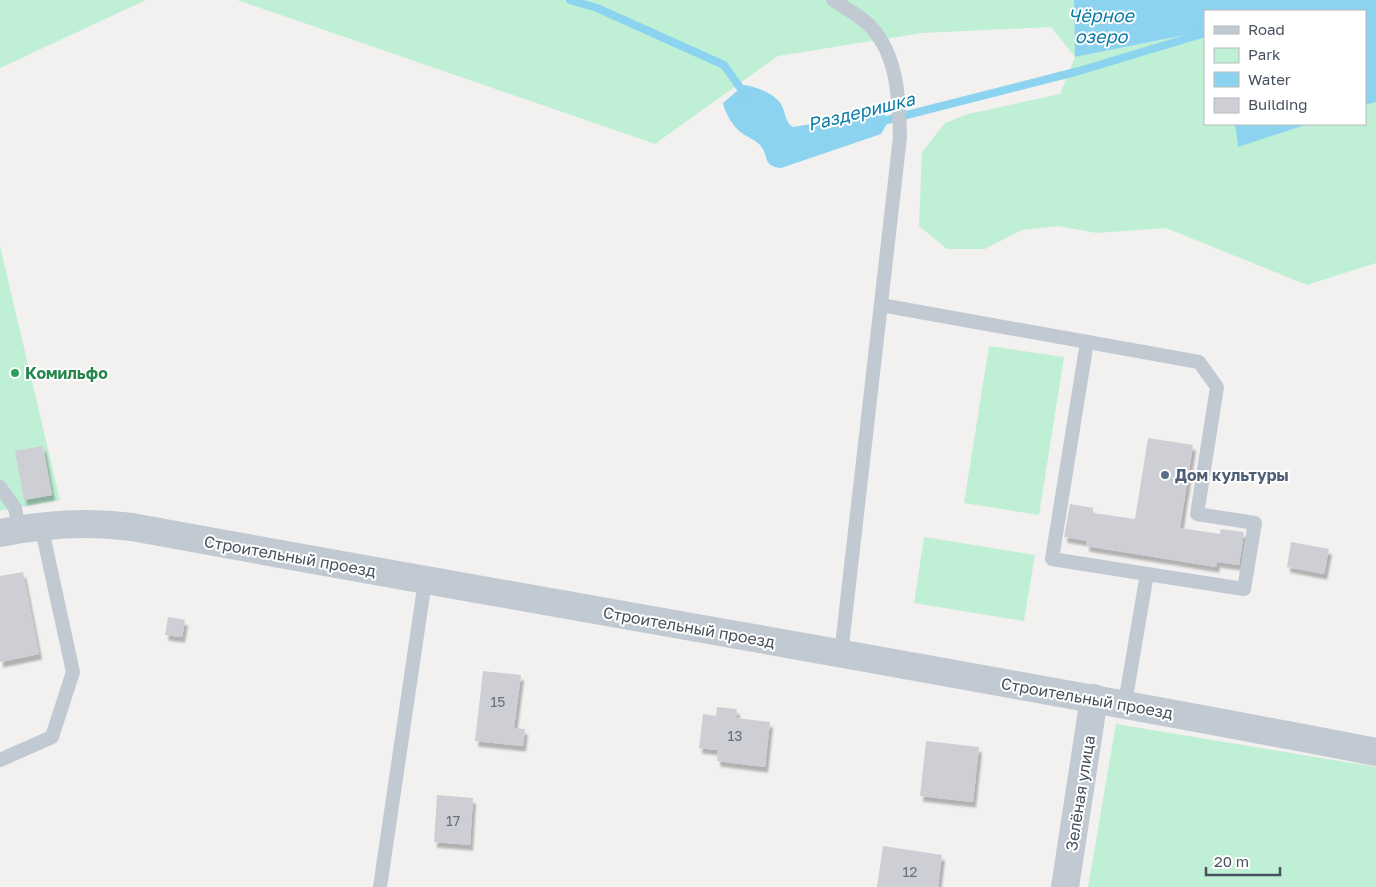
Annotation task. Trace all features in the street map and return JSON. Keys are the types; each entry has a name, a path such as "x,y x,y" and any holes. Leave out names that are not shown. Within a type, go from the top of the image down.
{"street":[{"name":"Строительный проезд","path":"20,529 96,522 132,527 425,581 1094,698 1376,752"},
{"name":"Зелёная улица","path":"1065,887 1094,698"}],"lane":[{"path":"833,0 871,27 890,58 899,95 900,137 841,654"},
{"path":"880,305 1199,362 1217,388 1197,514 1255,523 1244,589 1052,559 1087,342"},
{"path":"0,487 15,508 20,529 73,672 52,737 0,760"},
{"path":"1125,704 1147,574"},
{"path":"380,887 425,581"}],"green space":[{"path":"0,0 146,0 0,68"},
{"path":"237,0 1074,0 1075,57 1051,27 922,33 778,56 655,144"},
{"path":"1204,31 1204,125 1235,125 1238,146 1305,125 1366,125 1366,105 1376,102 1376,263 1307,285 1166,228 1097,233 1058,226 1022,230 985,249 947,249 919,226 922,152 945,123 968,114 1060,94 1075,57"},
{"name":"Комильфо","path":"0,246 60,500 0,511"},
{"path":"989,346 1064,357 1039,515 964,503"},
{"path":"924,537 1035,555 1024,621 914,603"},
{"path":"1116,724 1376,767 1376,887 1088,887"}],"water":[{"name":"Чёрное озеро","path":"1074,0 1376,0 1376,102 1366,105 1366,10 1204,10 1204,31 1075,57"},
{"path":"744,85 760,89 776,98 782,106 788,123 793,127 836,120 877,107 883,110 888,122 881,134 781,168 775,167 768,162 759,144 733,124 726,111 723,103"},
{"path":"1235,125 1305,125 1238,147"}],"building":[{"name":"Дом культуры","path":"1148,438 1193,445 1180,528 1220,534 1221,529 1244,532 1239,565 1217,562 1216,567 1086,546 1087,541 1064,537 1070,504 1093,508 1093,513 1135,519"},
{"path":"43,446 52,495 24,500 15,451"},
{"path":"1291,542 1329,549 1324,574 1287,567"},
{"path":"23,572 39,654 0,662 0,576"},
{"path":"168,617 185,620 182,637 165,635"},
{"path":"483,671 521,675 514,728 525,729 523,746 475,741"},
{"path":"717,707 737,709 736,718 770,722 765,767 717,761 718,750 699,748 703,714 716,716"},
{"path":"926,741 979,747 973,802 920,796"},
{"path":"437,795 473,798 470,845 434,842"},
{"path":"883,846 942,855 938,887 877,887"}],"waterway":[{"name":"Раздеришка","path":"570,0 597,8 724,65 746,96"},
{"name":"Раздеришка","path":"879,122 1079,71 1204,33"}],"place":[{"name":"Комильфо","path":"15,373"},
{"name":"Дом культуры","path":"1165,475"}]}
